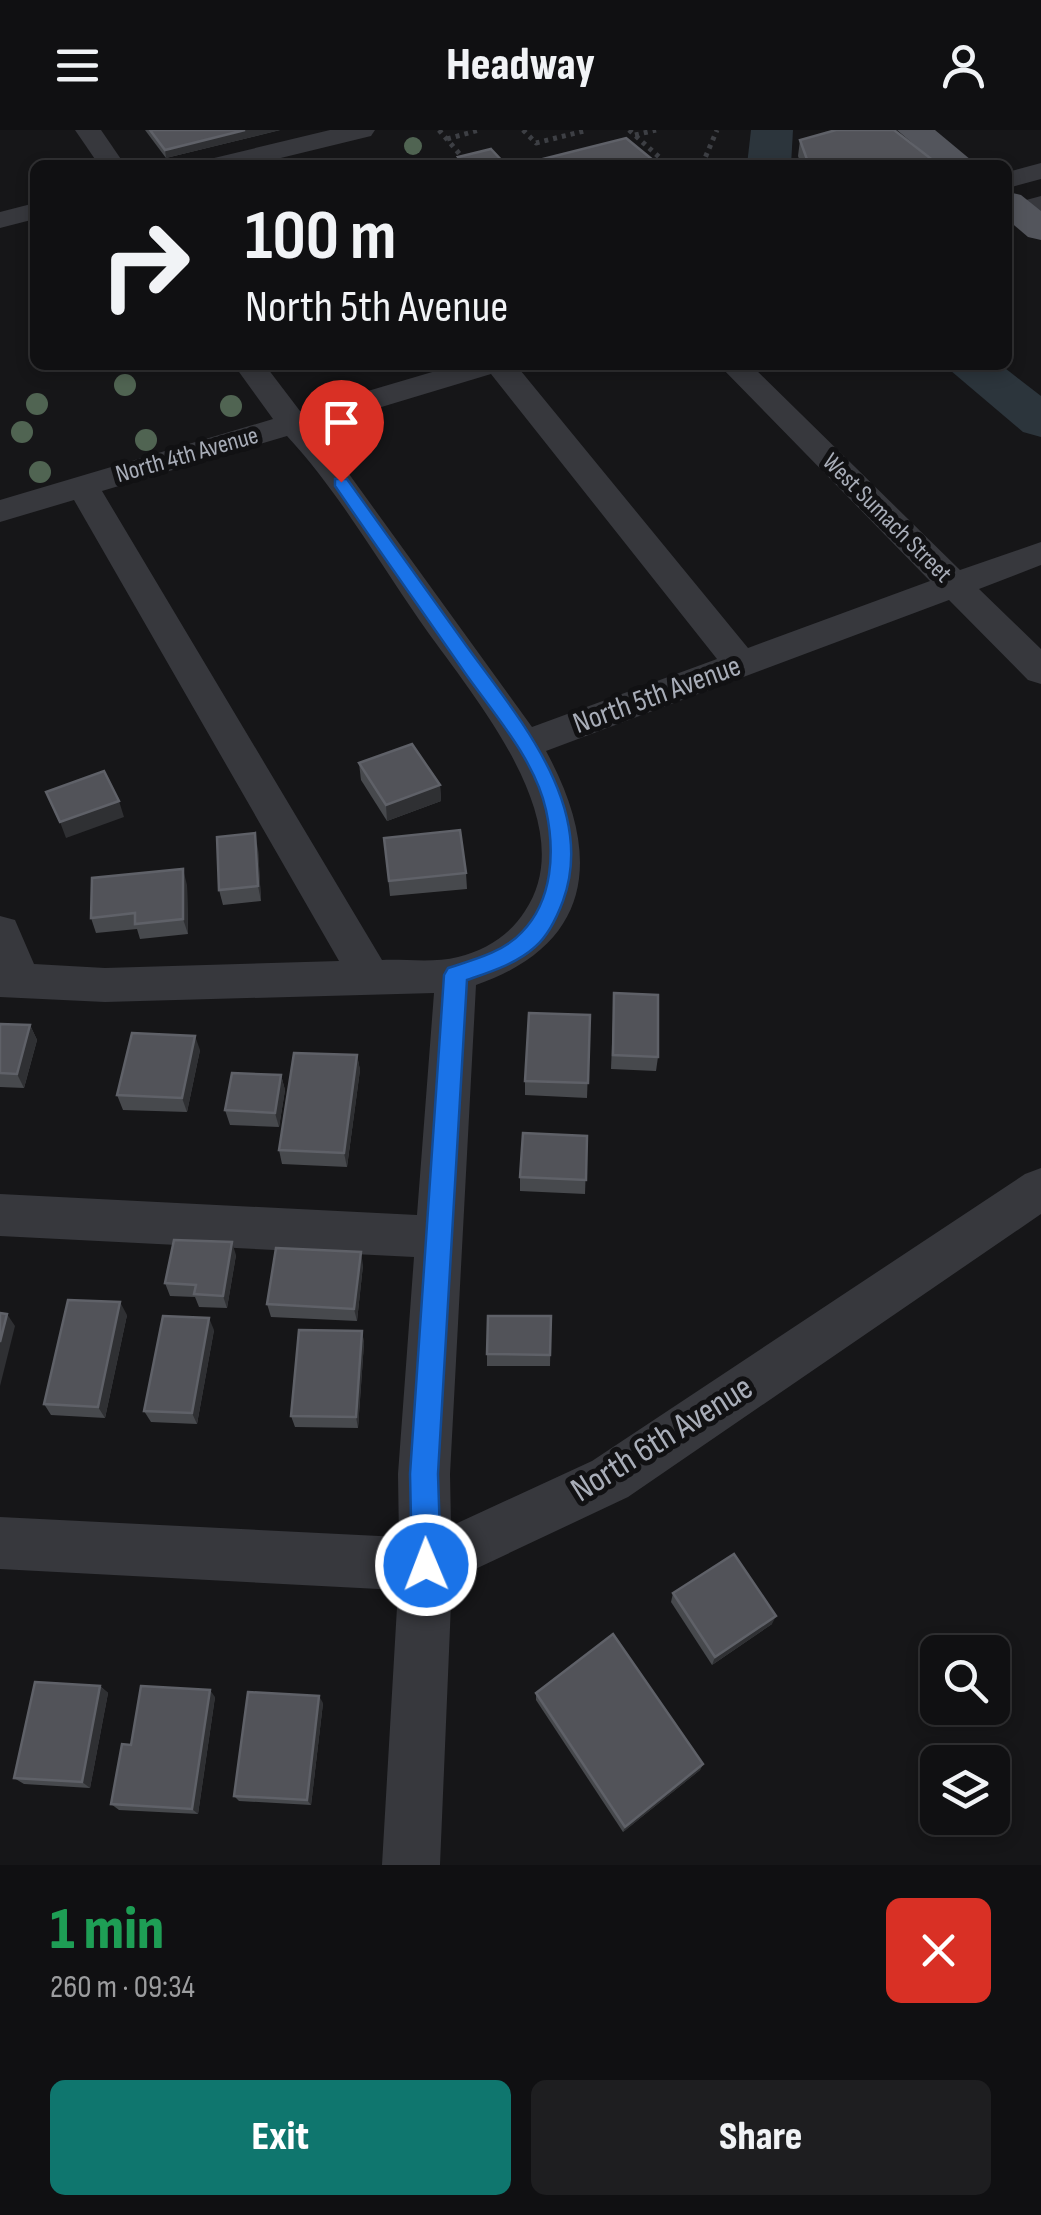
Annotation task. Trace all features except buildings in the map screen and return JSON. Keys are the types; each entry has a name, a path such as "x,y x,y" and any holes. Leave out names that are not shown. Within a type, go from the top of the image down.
{"main road":[{"path":"914,130 953,160"}],"street":[{"path":"88,130 109,160"},
{"path":"240,160 362,130"},
{"path":"1020,207 1041,170"},
{"path":"0,220 30,212"},
{"path":"0,932 10,981 105,985 372,980 456,975 497,960 528,940 548,914 558,885 561,848 556,807 525,744 330,466 253,370"},
{"name":"North 4th Avenue","path":"0,511 472,370"},
{"path":"504,370 740,664"},
{"name":"West Sumach Street","path":"739,370 1041,671"},
{"path":"82,486 372,980"},
{"name":"North 5th Avenue","path":"525,744 1041,553"},
{"path":"411,1865 426,1565 424,1474 456,975"},
{"name":"North 6th Avenue","path":"0,1543 426,1565 610,1479 1041,1188"},
{"path":"0,1215 438,1237"}],"path":[{"path":"439,130 462,160"},
{"path":"446,138 479,130"},
{"path":"523,130 536,143 588,130"},
{"path":"629,130 662,160"},
{"path":"635,136 656,130"},
{"path":"704,160 717,130"}],"waterway":[{"path":"769,160 772,130"},
{"path":"975,370 1041,421"}],"route":[{"path":"341,482 525,744 556,807 561,848 558,885 548,914 528,940 497,960 456,975 424,1474 426,1565"}]}
